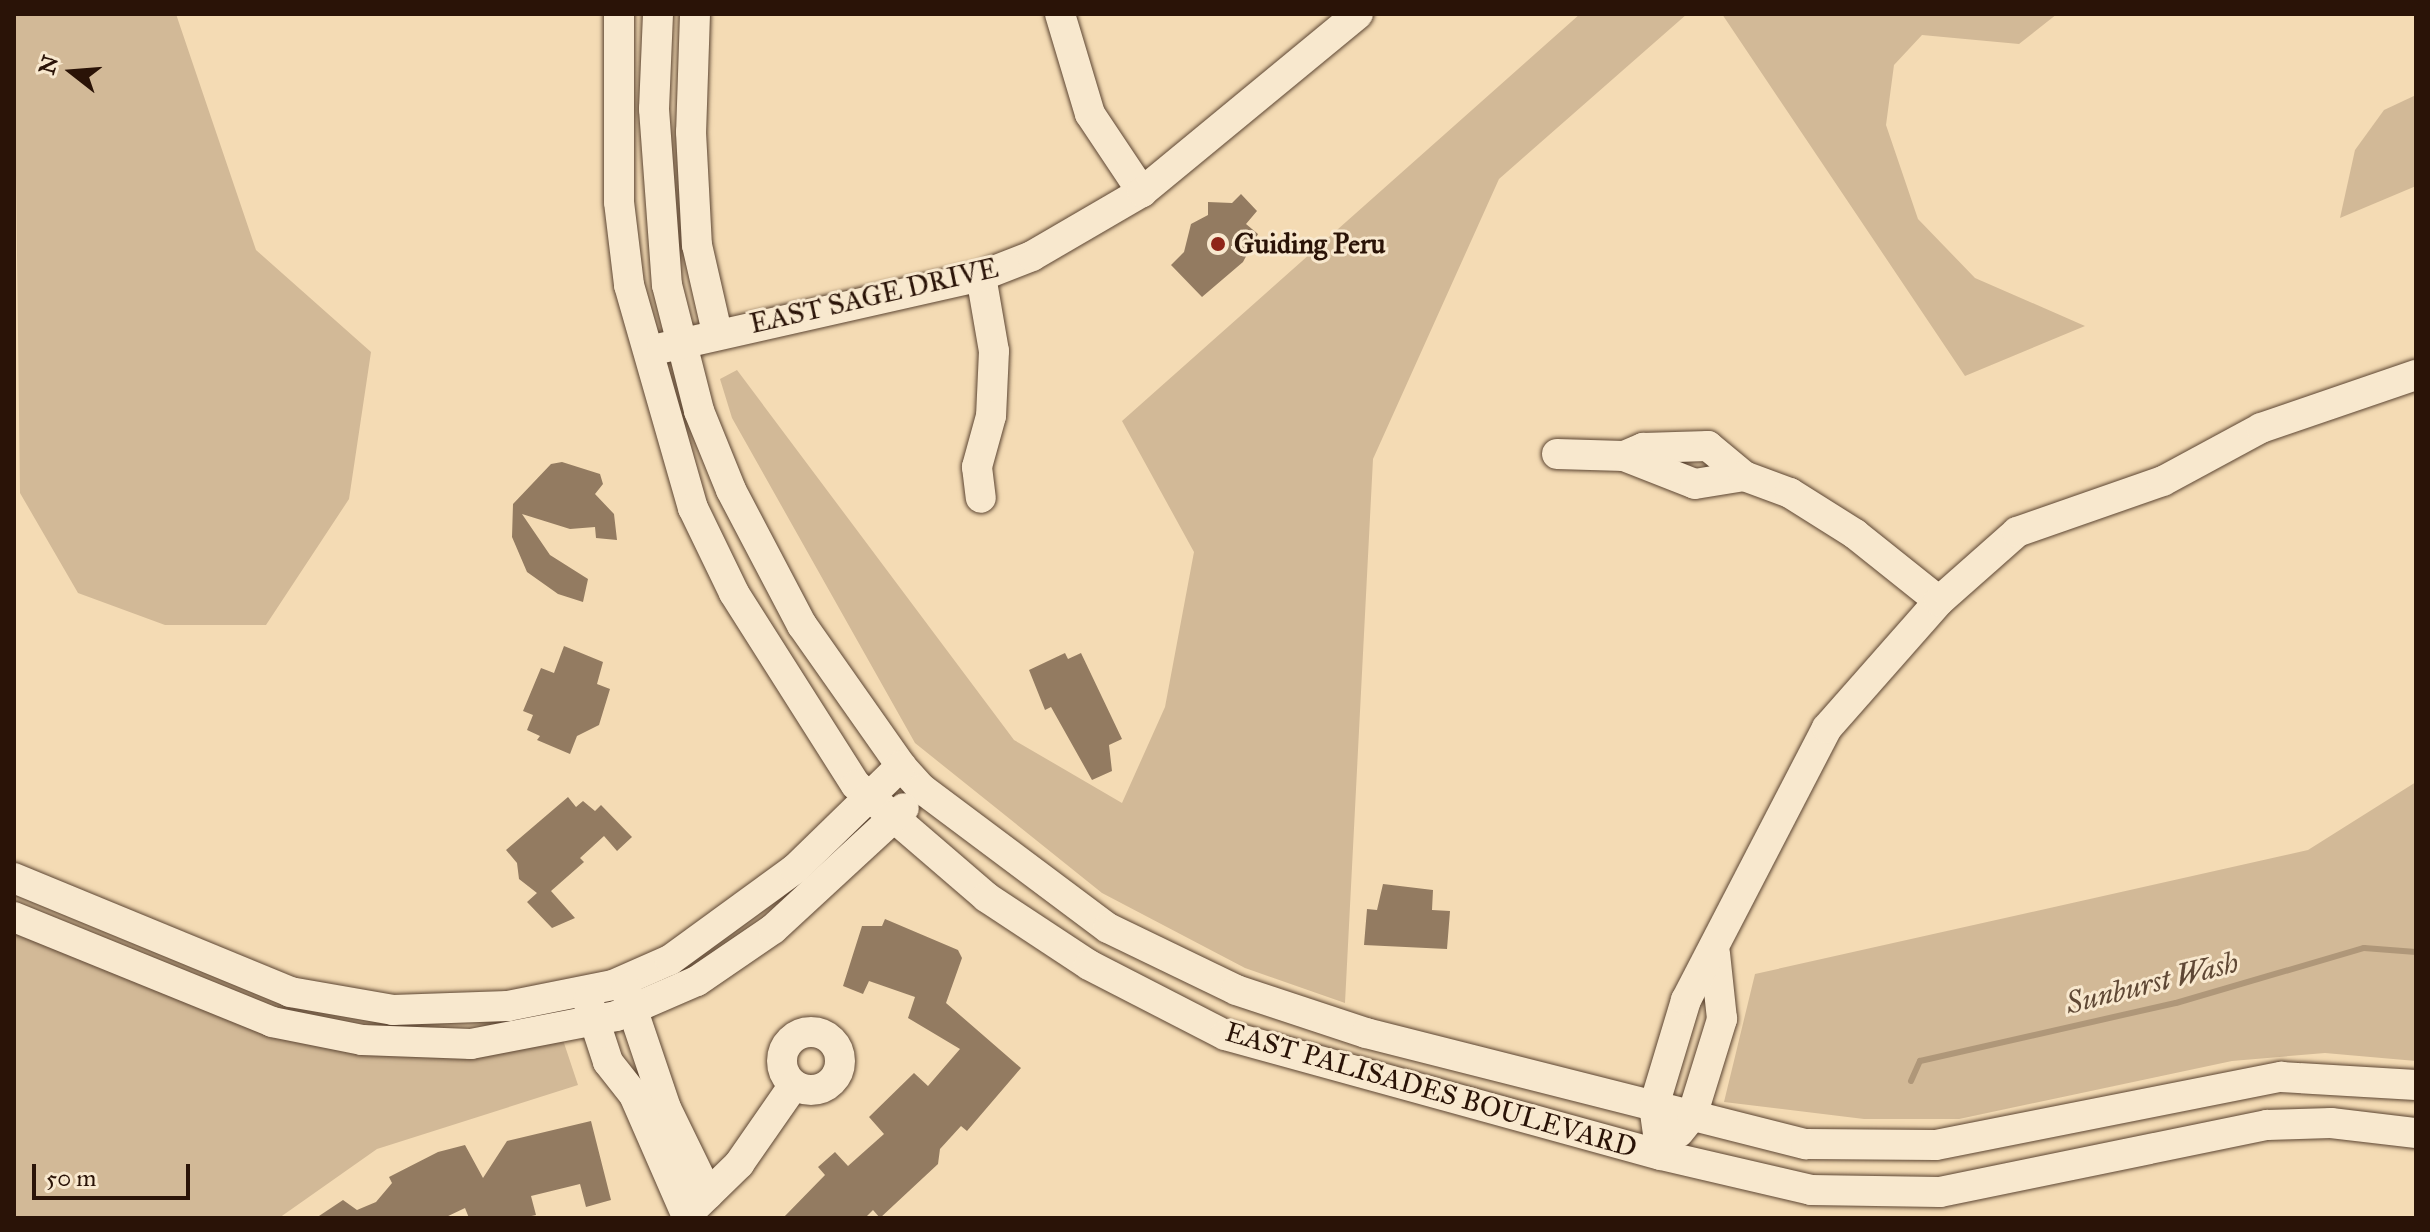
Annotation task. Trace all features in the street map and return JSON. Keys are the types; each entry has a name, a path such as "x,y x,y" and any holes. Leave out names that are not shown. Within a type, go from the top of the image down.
{"street":[{"name":"EAST PALISADES BOULEVARD","path":"619,14 619,202 647,354 693,508 734,593 769,656 868,797 891,821 986,897 1089,965 1225,1035 1661,1155 1811,1190 1940,1192 2267,1125 2331,1123 2416,1133"},
{"name":"EAST PALISADES BOULEVARD","path":"658,14 657,190 679,340 699,411 769,567 901,766 922,789 1108,928 1236,990 1366,1033 1806,1144 1936,1145 2281,1077 2416,1085"},
{"path":"695,14 691,132 697,245 717,332"},
{"path":"1060,14 1090,114 1142,192"},
{"name":"EAST SAGE DRIVE","path":"647,354 679,340 981,276 1084,229 1142,192 1358,14"},
{"path":"981,276 994,351 991,416 977,467 981,498"},
{"path":"1661,1155 1654,1106 1686,1000 1715,953 1827,728 1939,601 2017,532 2163,481 2261,428 2416,375"},
{"path":"1557,454 1624,456 1695,484 1744,476 1790,493 1855,534 1939,601"},
{"path":"14,917 218,1001 317,1034 417,1046 471,1044 595,1020 720,930 795,869 901,766"},
{"path":"14,878 290,992 393,1010 440,1010 584,992 627,995 739,956 891,821 922,789"},
{"path":"1661,1155 1692,1116 1722,1019 1715,953"},
{"path":"584,992 608,1062 634,1095 684,1216 739,1164 794,1085"},
{"path":"627,995 666,1108 708,1194"}],"shaded area":[{"path":"14,14 176,14 256,250 371,352 349,499 266,625 165,625 78,593 20,493"},
{"path":"1580,14 1687,14 1499,179 1373,459 1345,1003 1245,968 1102,893 915,743 732,418 720,379 737,370 1014,740 1122,803 1165,707 1194,552 1122,421"},
{"path":"1722,14 2057,14 2019,44 1922,35 1894,65 1886,125 1918,219 1975,278 2085,326 1965,376"},
{"path":"2416,95 2416,186 2340,218 2355,150 2384,110"},
{"path":"2416,782 2416,1061 2325,1053 2232,1061 1959,1119 1864,1119 1724,1102 1755,974 2308,850"},
{"path":"14,927 271,1030 562,1037 578,1085 377,1149 279,1218 14,1218"}],"building":[{"name":"Guiding Peru","path":"1241,194 1257,211 1246,224 1258,234 1243,262 1202,297 1171,265 1184,252 1191,224 1208,215 1208,202 1232,203"},
{"path":"562,462 600,474 603,484 595,494 614,514 617,540 596,538 595,527 570,529 522,514 550,555 588,579 583,602 558,594 527,572 512,537 513,504 551,464"},
{"path":"564,646 603,662 597,684 610,689 599,725 577,736 570,754 537,740 540,736 527,730 533,715 523,711 541,668 554,673"},
{"path":"1065,653 1068,659 1081,653 1122,739 1109,745 1112,771 1092,780 1051,707 1045,710 1029,670"},
{"path":"568,797 576,807 583,801 595,811 601,805 632,837 617,851 604,836 580,858 584,862 551,891 575,918 552,928 527,902 537,893 519,879 517,863 506,850"},
{"path":"1383,884 1433,890 1432,910 1450,911 1447,949 1364,945 1367,909 1377,910"},
{"path":"885,919 958,950 962,958 946,1003 1021,1068 967,1131 961,1126 940,1149 938,1164 880,1218 873,1210 865,1218 783,1218 825,1175 818,1167 835,1152 848,1166 884,1134 869,1117 914,1073 928,1086 960,1049 908,1018 915,997 869,981 863,994 843,986 862,926 882,926"},
{"path":"591,1121 611,1200 586,1207 580,1184 531,1196 536,1215 522,1218 469,1218 465,1208 444,1218 316,1218 343,1200 357,1210 376,1202 392,1183 389,1177 438,1152 465,1145 483,1178 507,1141"}],"waterway":[{"name":"Sunburst Wash","path":"1911,1081 1920,1061 2176,1003 2364,948 2416,952"}],"place":[{"name":"Guiding Peru","path":"1218,244"}]}
